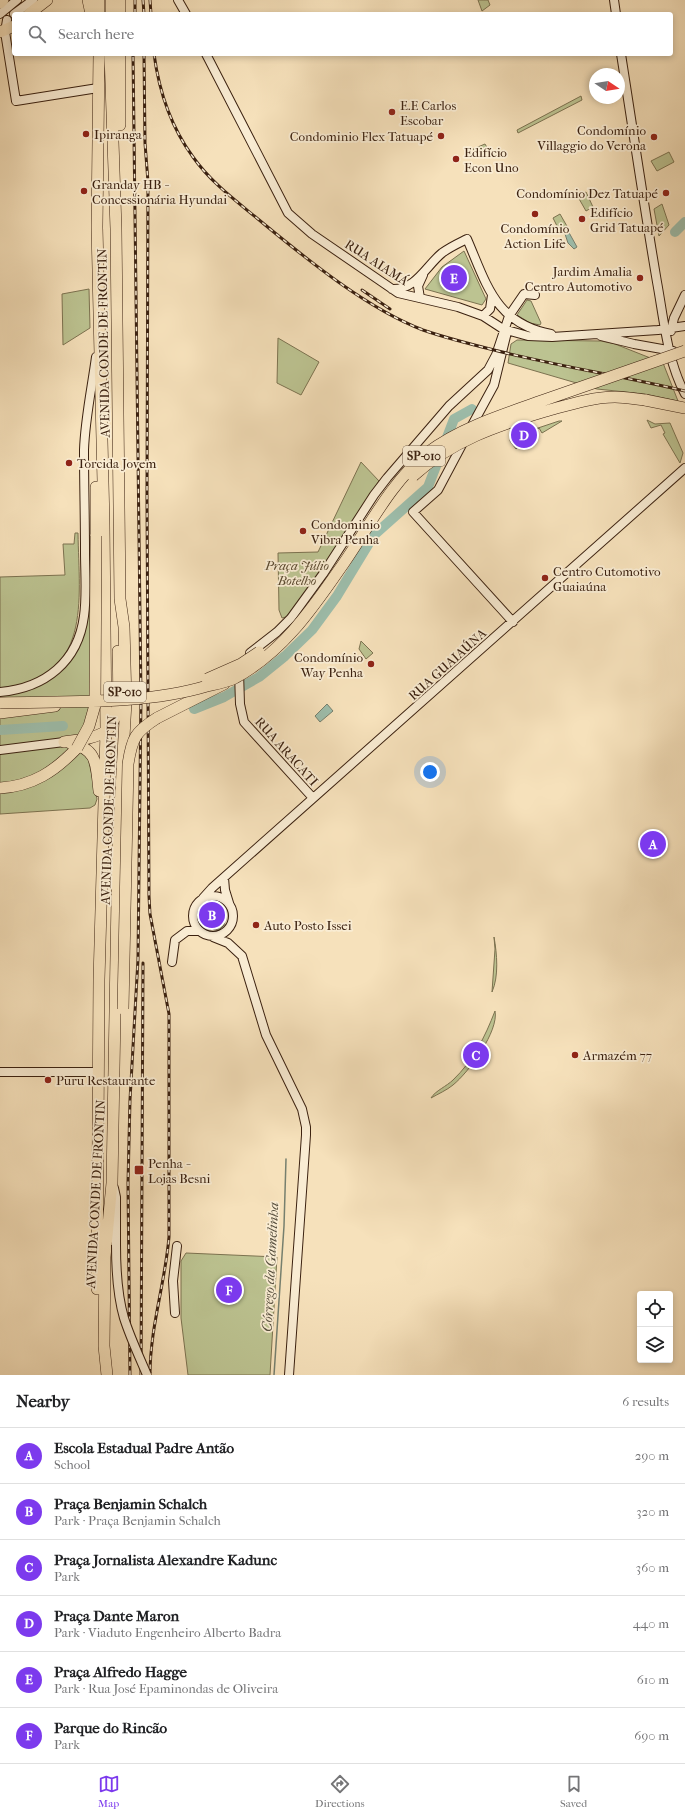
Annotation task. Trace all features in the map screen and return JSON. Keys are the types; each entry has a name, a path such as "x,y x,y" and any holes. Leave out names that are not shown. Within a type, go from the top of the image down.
{"highway":[{"path":"32,12 47,0"},
{"path":"88,0 91,12"},
{"path":"99,0 99,12"},
{"path":"110,12 111,0"},
{"path":"120,0 120,12"},
{"name":"AVENIDA CONDE DE FRONTIN","path":"99,56 97,227 106,593 106,731 99,972 96,1257 100,1375"},
{"name":"AVENIDA CONDE DE FRONTIN","path":"107,1375 104,1346 105,1257 112,1183 118,842 126,702 124,627 120,599 115,181 110,56"},
{"path":"115,181 119,140 120,56"},
{"name":"SP-010","path":"0,698 159,690 218,676 241,664 276,640 292,624 342,556 388,485 420,452 436,440 492,413 685,345"},
{"name":"SP-010","path":"0,703 138,698 179,693 236,676 277,647 298,627 337,573 390,493 414,464 441,443 505,414 685,352"},
{"path":"380,509 422,468 436,457 465,439 491,428 569,404 614,397 645,400 685,408"},
{"path":"0,788 29,783 48,774 77,748 89,726 95,705 96,429 101,415"},
{"path":"64,742 96,736 106,731 113,724 116,714 118,616 120,599"},
{"path":"114,1098 118,1069 122,1009 128,764 132,742 139,730 157,718 196,699 236,676"},
{"path":"0,713 79,701"},
{"path":"64,742 87,748 92,754 95,760 104,816"}],"street":[{"path":"0,14 17,0"},
{"path":"17,12 33,0"},
{"path":"178,0 185,12"},
{"path":"614,0 616,12"},
{"path":"12,17 5,27 16,101 98,88"},
{"name":"RUA AIAMÁ","path":"207,56 276,192 288,213 303,227 392,289 403,295 458,307 482,316 506,329 533,336 562,336"},
{"path":"621,56 662,309 669,329 669,348 676,376 685,394"},
{"path":"420,298 418,286 423,275 441,254 467,239 492,295 511,317 528,328 562,336 669,329 685,326"},
{"path":"392,289 403,288 423,275"},
{"path":"236,676 244,658 284,625 301,606 374,495 405,456 448,406 488,370 496,355 511,317 524,294 535,295"},
{"path":"482,316 490,309 492,295"},
{"path":"669,329 685,295"},
{"path":"662,309 674,318 685,323"},
{"path":"506,329 494,386 438,490 413,512 513,622"},
{"path":"634,344 642,331"},
{"path":"592,334 634,344 669,348 685,352"},
{"path":"0,692 36,684 57,670 71,653 82,627 85,601 84,448 99,336"},
{"name":"RUA GUAIAÚNA","path":"203,898 313,798 685,468"},
{"name":"RUA ARACATI","path":"236,676 242,715 250,730 313,798"},
{"path":"0,750 64,742"},
{"path":"213,937 224,934 231,925 233,914 228,903 224,878"},
{"path":"198,931 193,922 193,911 199,901 208,896 220,897 228,903"},
{"path":"172,962 175,940 188,931 198,931 228,943 242,956 246,963 266,1035 298,1099 306,1127 289,1375"},
{"path":"0,1072 99,1072"},
{"path":"112,1183 116,1191 117,1285 128,1331 147,1375"},
{"path":"175,1313 173,1281 177,1246"}],"green space":[{"path":"478,0 488,0 490,5 482,11"},
{"path":"581,96 582,100 518,133 517,130"},
{"path":"485,144 488,149 476,155 473,149"},
{"path":"669,152 674,162 657,171 651,161"},
{"path":"586,192 593,207 586,211 578,197"},
{"path":"662,204 669,225 659,236 654,209"},
{"path":"560,214 568,228 560,232 553,218"},
{"path":"464,251 486,299 482,305 425,289 442,267"},
{"path":"89,289 90,328 63,345 62,294"},
{"path":"527,300 531,301 541,323 540,325 530,323 517,315"},
{"path":"278,338 319,362 301,395 277,383"},
{"path":"517,340 601,341 615,344 663,363 678,401 645,394 597,389 508,363 511,344"},
{"path":"647,420 655,424 670,423 683,453 680,463 663,434 665,433 661,425 651,428"},
{"path":"559,421 562,421 542,433 539,428 516,449 510,441 511,437"},
{"name":"Praça Júlio Botelho","path":"361,462 379,481 306,593 286,617 282,618 279,610 278,553 318,552"},
{"path":"75,533 78,533 78,610 74,633 66,653 52,670 30,682 0,688 0,577 65,575 63,544 74,544"},
{"path":"93,535 93,717 88,758 97,799 95,805 90,808 0,814 0,693 33,688 76,649 83,636 87,621 87,536"},
{"path":"361,641 373,653 366,659 359,649"},
{"path":"213,901 220,904 226,912 224,925 219,930 206,927 199,916 203,905"},
{"path":"494,937 497,958 496,979 492,992 495,949"},
{"path":"495,1011 495,1019 492,1029 482,1051 460,1079 431,1098 435,1093 453,1080 467,1065 483,1039"},
{"path":"186,1253 277,1257 270,1375 188,1375 181,1318 181,1261"}],"shaded area":[{"path":"567,229 577,247 574,249 568,243 564,231"},
{"path":"327,704 333,711 320,722 315,716"}],"waterway":[{"path":"675,232 685,222"},
{"path":"194,709 224,697 259,677 285,656 312,630 337,596 374,535 428,487 454,419 472,409"},
{"path":"0,730 63,726"},
{"name":"Córrego da Gamelinha","path":"274,1375 284,1226 286,1159"}],"railway":[{"path":"135,0 135,12"},
{"path":"143,0 144,12"},
{"path":"150,0 151,12"},
{"path":"130,1375 128,1183 130,1100 138,959 141,697 133,56"},
{"path":"144,56 145,143 148,182 147,495 149,896 150,914 169,1014 169,1237 152,1340 150,1375"},
{"path":"154,56 159,81 172,121 185,145 200,167 226,193 281,238 360,297 402,321 423,330 449,338 518,356 685,391"},
{"path":"362,290 390,309"},
{"path":"141,1375 143,963"}],"place":[{"name":"E.E Carlos Escobar","path":"392,112"},
{"name":"Ipiranga","path":"86,134"},
{"name":"Condominio Flex Tatuapé","path":"441,136"},
{"name":"Condomínio Villaggio do Verona","path":"654,137"},
{"name":"Edifício Econ Uno","path":"456,159"},
{"name":"Granday HB - Concessionária Hyundai","path":"84,191"},
{"name":"Condomínio Dez Tatuapé","path":"666,193"},
{"name":"Condomínio Action Life","path":"535,214"},
{"name":"Edifício Grid Tatuapé","path":"582,219"},
{"name":"Praça Alfredo Hagge","path":"454,278"},
{"name":"Jardim Amalia Centro Automotivo","path":"640,278"},
{"name":"Praça Dante Maron","path":"524,435"},
{"name":"Torcida Jovem","path":"69,463"},
{"name":"Condominio Vibra Penha","path":"303,531"},
{"name":"Centro Cutomotivo Guaiaúna","path":"545,578"},
{"name":"Condomínio Way Penha","path":"371,664"},
{"name":"Escola Estadual Padre Antão","path":"653,844"},
{"name":"Praça Benjamin Schalch","path":"212,915"},
{"name":"Auto Posto Issei","path":"256,925"},
{"name":"Praça Jornalista Alexandre Kadunc","path":"476,1055"},
{"name":"Armazém 77","path":"575,1055"},
{"name":"Puru Restaurante","path":"48,1080"},
{"name":"Penha - Lojas Besni","path":"139,1170"},
{"name":"Parque do Rincão","path":"229,1290"}]}
